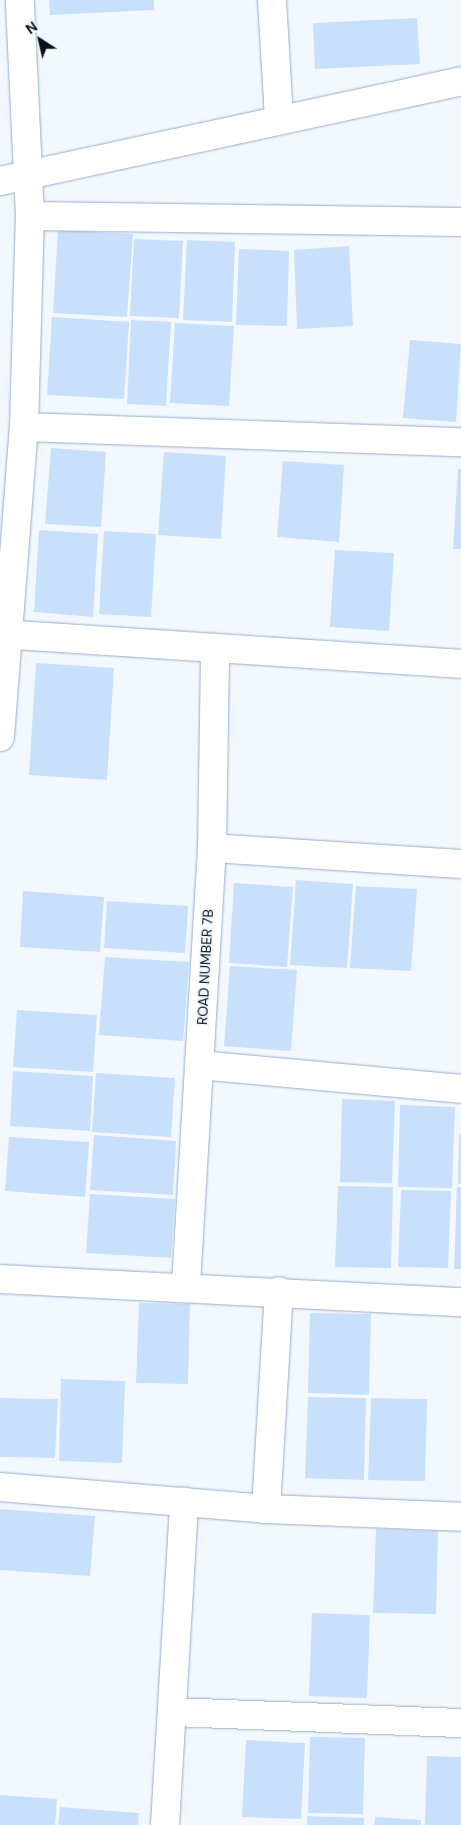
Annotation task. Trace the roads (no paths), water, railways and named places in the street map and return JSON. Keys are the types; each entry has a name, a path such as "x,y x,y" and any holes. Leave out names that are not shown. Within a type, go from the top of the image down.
{"street":[{"path":"0,737 3,634 24,427 30,216 20,0"},
{"path":"272,0 279,120"},
{"path":"0,180 461,81"},
{"path":"30,216 461,222"},
{"path":"24,427 461,442"},
{"path":"3,634 461,664"},
{"name":"ROAD NUMBER 7B","path":"186,1285 212,848 215,649"},
{"path":"212,848 461,864"},
{"path":"199,1065 461,1089"},
{"path":"0,1279 186,1285 461,1302"},
{"path":"266,1509 279,1291"},
{"path":"0,1487 266,1509 461,1517"},
{"path":"165,1825 184,1502"},
{"path":"173,1712 461,1723"}]}
